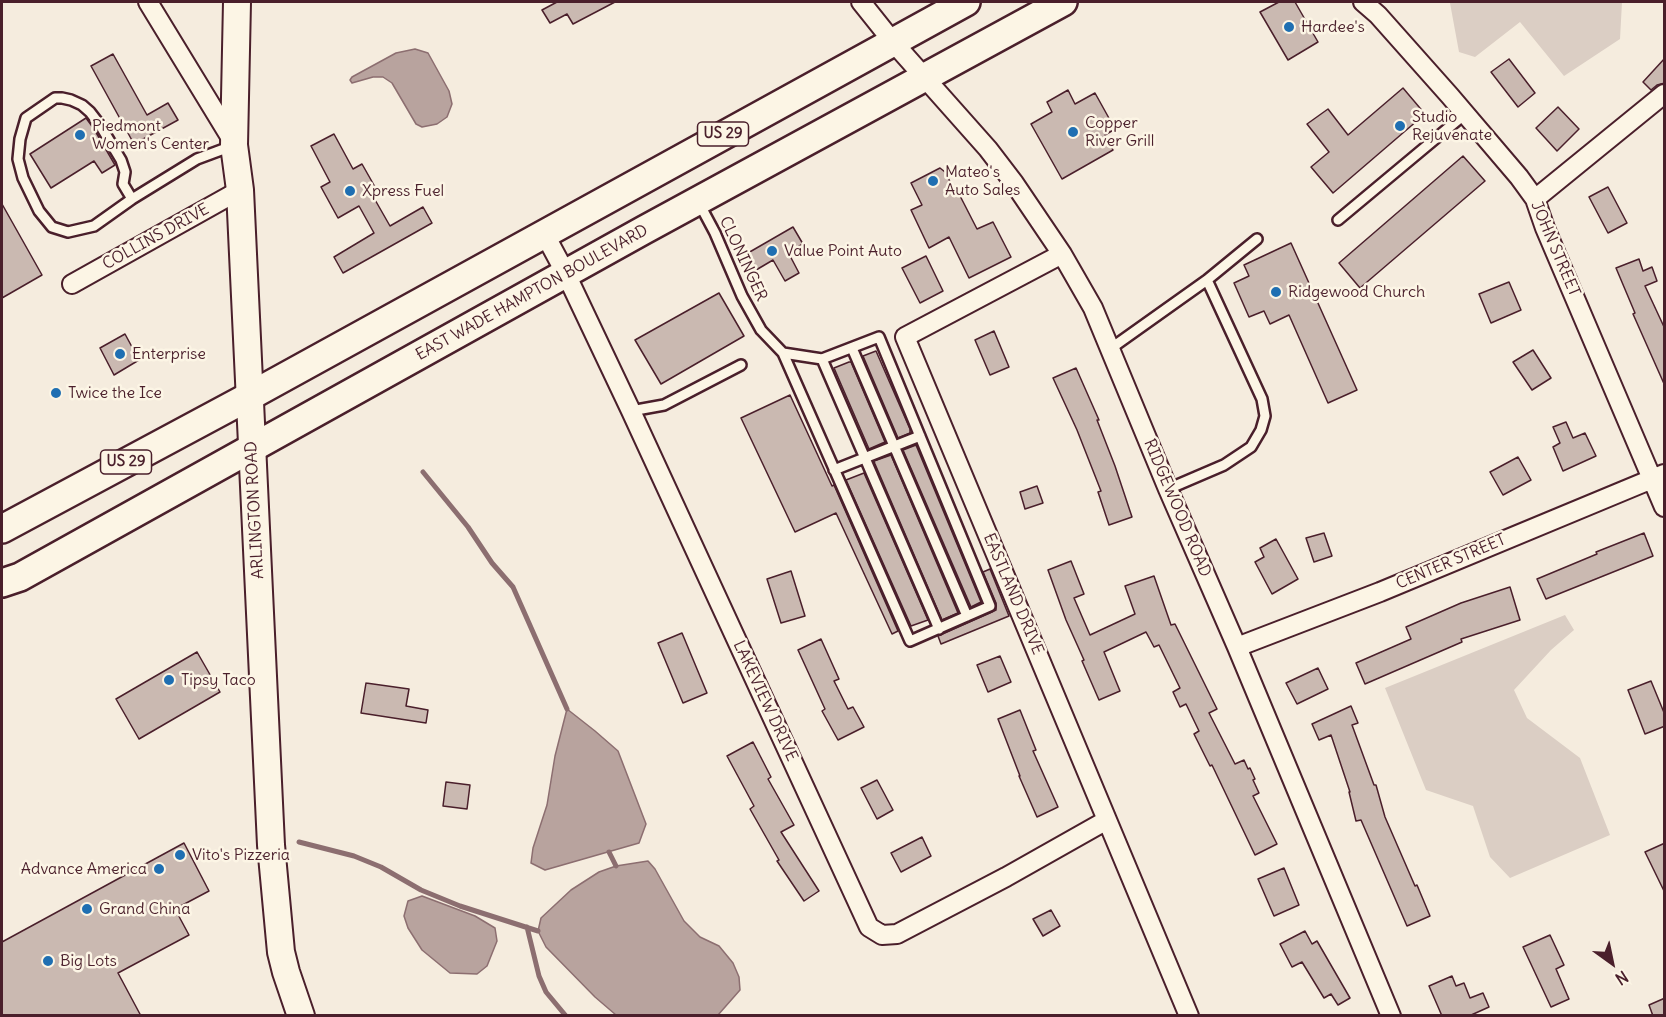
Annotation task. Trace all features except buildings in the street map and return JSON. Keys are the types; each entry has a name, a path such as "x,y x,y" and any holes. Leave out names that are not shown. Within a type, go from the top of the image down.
{"main road":[{"name":"ARLINGTON ROAD","path":"237,2 234,145 240,190 270,828 278,930 286,972 301,1016"},
{"name":"US 29","path":"2,529 250,396 966,2"},
{"name":"EAST WADE HAMPTON BOULEVARD","path":"2,583 20,577 698,201 1063,2"}],"street":[{"path":"148,2 234,145"},
{"name":"RIDGEWOOD ROAD","path":"861,2 1008,175 1039,218 1093,308 1391,1016"},
{"name":"JOHN STREET","path":"1363,2 1397,36 1519,177 1535,199 1545,228 1659,476 1665,507"},
{"path":"1535,199 1665,94"},
{"name":"COLLINS DRIVE","path":"72,284 240,190"},
{"name":"LAKEVIEW DRIVE","path":"544,233 631,411 865,920 875,932 882,935 897,934 1006,877 1107,820"},
{"name":"EASTLAND DRIVE","path":"1062,254 905,337 1189,1016"},
{"name":"CENTER STREET","path":"1237,647 1380,592 1659,476"}],"lane":[{"path":"132,199 123,184 125,172 121,160 100,125 82,105 71,100 55,98 26,118 20,139 18,159 23,178 39,211 52,227 68,232 94,226 132,199 197,159 234,145"},
{"path":"1338,220 1465,114"},
{"name":"CLONINGER","path":"698,201 715,233 742,296 761,330 783,354 910,641 939,629"},
{"path":"1110,349 1207,280 1257,239"},
{"path":"1168,489 1224,465 1251,447 1261,430 1265,417 1262,399 1207,280"},
{"path":"783,354 822,359 879,337 990,606 939,629 822,359"},
{"path":"852,348 967,616"},
{"path":"631,411 664,405 741,365"},
{"path":"834,470 920,436"}],"shaded area":[{"path":"1622,2 1620,39 1564,76 1520,22 1475,57 1459,52 1450,3"},
{"path":"415,49 428,53 449,91 452,104 447,117 437,124 422,127 416,124 392,83 383,77 373,77 352,83 350,80 396,53"},
{"path":"1565,615 1574,630 1551,650 1514,690 1527,718 1580,758 1610,835 1510,878 1490,857 1473,806 1426,790 1385,688"},
{"path":"567,709 618,751 646,824 639,843 545,870 531,863 533,848 547,805 555,756"},
{"path":"648,861 655,869 684,921 700,937 719,946 733,963 739,977 740,990 718,1015 616,1015 546,947 538,931 541,918 571,890 599,872 616,866"},
{"path":"422,896 475,916 495,928 497,941 487,966 477,974 450,973 422,950 408,928 404,916 408,901"}],"waterway":[{"path":"423,472 513,587 567,709"},
{"path":"299,842 354,856 381,867 421,890 460,906 538,931"},
{"path":"609,852 616,866"},
{"path":"527,927 539,976 546,992 566,1016"}],"place":[{"name":"Hardee's","path":"1289,27"},
{"name":"Studio Rejuvenate","path":"1400,126"},
{"name":"Copper River Grill","path":"1073,132"},
{"name":"Piedmont Women's Center","path":"80,135"},
{"name":"Mateo's Auto Sales","path":"933,181"},
{"name":"Xpress Fuel","path":"350,191"},
{"name":"Value Point Auto","path":"772,251"},
{"name":"Ridgewood Church","path":"1276,292"},
{"name":"Enterprise","path":"120,354"},
{"name":"Twice the Ice","path":"56,393"},
{"name":"Tipsy Taco","path":"169,680"},
{"name":"Vito's Pizzeria","path":"180,855"},
{"name":"Advance America","path":"159,869"},
{"name":"Grand China","path":"87,909"},
{"name":"Big Lots","path":"48,961"}]}
